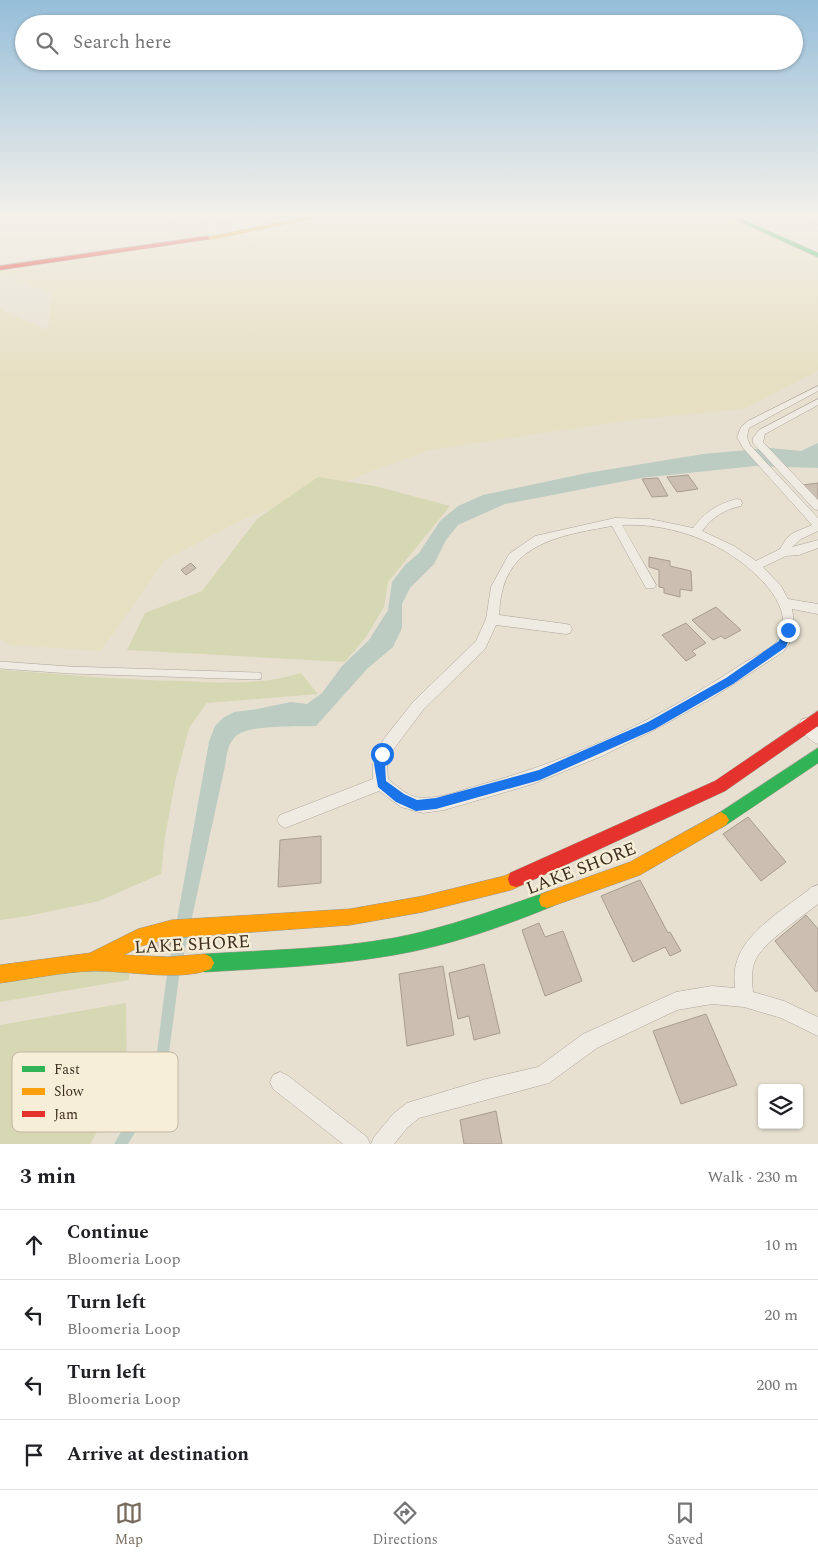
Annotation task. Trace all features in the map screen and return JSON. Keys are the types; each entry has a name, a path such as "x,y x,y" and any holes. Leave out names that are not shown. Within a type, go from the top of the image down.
{"street":[{"path":"784,552 788,542 794,537 818,526 744,441 745,427 818,388"},
{"path":"758,440 762,432 818,402"},
{"path":"744,441 758,440"},
{"path":"758,440 818,506"},
{"path":"695,532 709,514 719,507 737,503"},
{"path":"615,522 650,585"},
{"path":"615,522 656,524 695,532 756,566 774,584 786,604 788,630 783,644 730,681 652,726 540,775 436,804 416,805 400,798 381,783 380,764 388,745 418,706 480,645 492,619 497,587 513,557 539,539 615,522"},
{"path":"756,566 784,552 799,551 818,544"},
{"path":"786,604 818,608"},
{"path":"492,619 566,629"},
{"path":"812,722 818,737"},
{"name":"LAKE SHORE","path":"92,962 138,938 172,929 350,917 423,904 505,884 720,786 812,722"},
{"name":"LAKE SHORE","path":"92,962 168,966 349,952 418,941 493,919 634,869 736,812 818,755"},
{"path":"285,820 381,783"},
{"path":"744,998 744,969 750,951 767,934 818,893"},
{"path":"0,974 92,962"},
{"path":"381,1144 400,1121 414,1110 486,1088 542,1076 590,1041 676,1000 712,995 744,998 784,1010 818,1027"},
{"path":"280,1082 360,1144"}],"lane":[{"path":"0,665 70,670 258,676"}],"shaded area":[{"path":"0,270 818,270 818,371 744,409 639,419 429,450 242,520 165,560 101,651 11,645 0,639 0,309 48,330 52,295 0,273"},
{"path":"818,443 818,468 755,466 641,478 505,504 458,525 446,540 434,564 410,588 402,604 402,628 393,647 367,669 316,726 285,726 250,730 241,733 230,743 179,977 169,1052 157,1052 166,981 209,742 215,726 223,718 234,712 291,702 307,704 322,693 342,666 369,640 388,610 392,582 405,565 419,553 440,521 458,506 483,495 587,473 703,454 770,448 801,451"},
{"path":"121,1132 135,1132 128,1144 114,1144"}],"green space":[{"path":"318,477 375,486 450,506 388,582 384,607 366,637 345,662 127,650 145,613 202,591 257,519"},
{"path":"0,670 228,683 272,680 301,673 318,694 207,703 189,728 175,782 165,837 161,874 99,901 0,920"},
{"path":"130,959 129,980 0,1002 0,972"},
{"path":"126,1003 127,1052 12,1052 12,1132 97,1132 90,1144 0,1144 0,1025"}],"building":[{"path":"688,475 698,489 677,492 667,477"},
{"path":"658,478 668,496 652,497 642,479"},
{"path":"818,483 818,501 803,485"},
{"path":"649,557 670,561 670,566 691,571 692,591 680,589 680,597 664,593 664,588 659,587 659,570 649,567"},
{"path":"191,563 196,568 186,575 181,570"},
{"path":"716,607 741,630 725,639 721,636 713,640 692,620"},
{"path":"686,623 706,643 692,651 696,655 686,661 662,635"},
{"path":"748,817 786,862 761,881 723,834"},
{"path":"321,836 321,883 278,887 280,840"},
{"path":"640,880 668,933 670,932 681,951 670,956 665,947 633,962 601,896"},
{"path":"806,915 818,929 818,990 816,992 775,941"},
{"path":"539,923 545,937 563,931 582,981 545,996 522,930"},
{"path":"172,936 169,951 151,953 154,939"},
{"path":"484,964 500,1033 474,1040 469,1016 458,1019 449,973"},
{"path":"443,966 454,1035 407,1046 399,974"},
{"path":"706,1014 737,1085 681,1104 653,1031"},
{"path":"496,1111 502,1144 464,1144 460,1120"}],"traffic: fast":[{"path":"721,820 818,755"},
{"path":"205,963 341,954 395,946 452,932 547,900"}],"traffic: slow":[{"path":"547,900 634,869 721,820"},
{"path":"92,962 138,938 172,929 350,917 423,904 505,884 516,879"},
{"path":"0,974 92,962 168,966 205,963"}],"traffic: jam":[{"path":"516,879 720,786 818,718"}],"route":[{"path":"382,754 380,764 381,783 400,798 416,805 436,804 540,775 652,726 730,681 783,644 788,630"}]}
